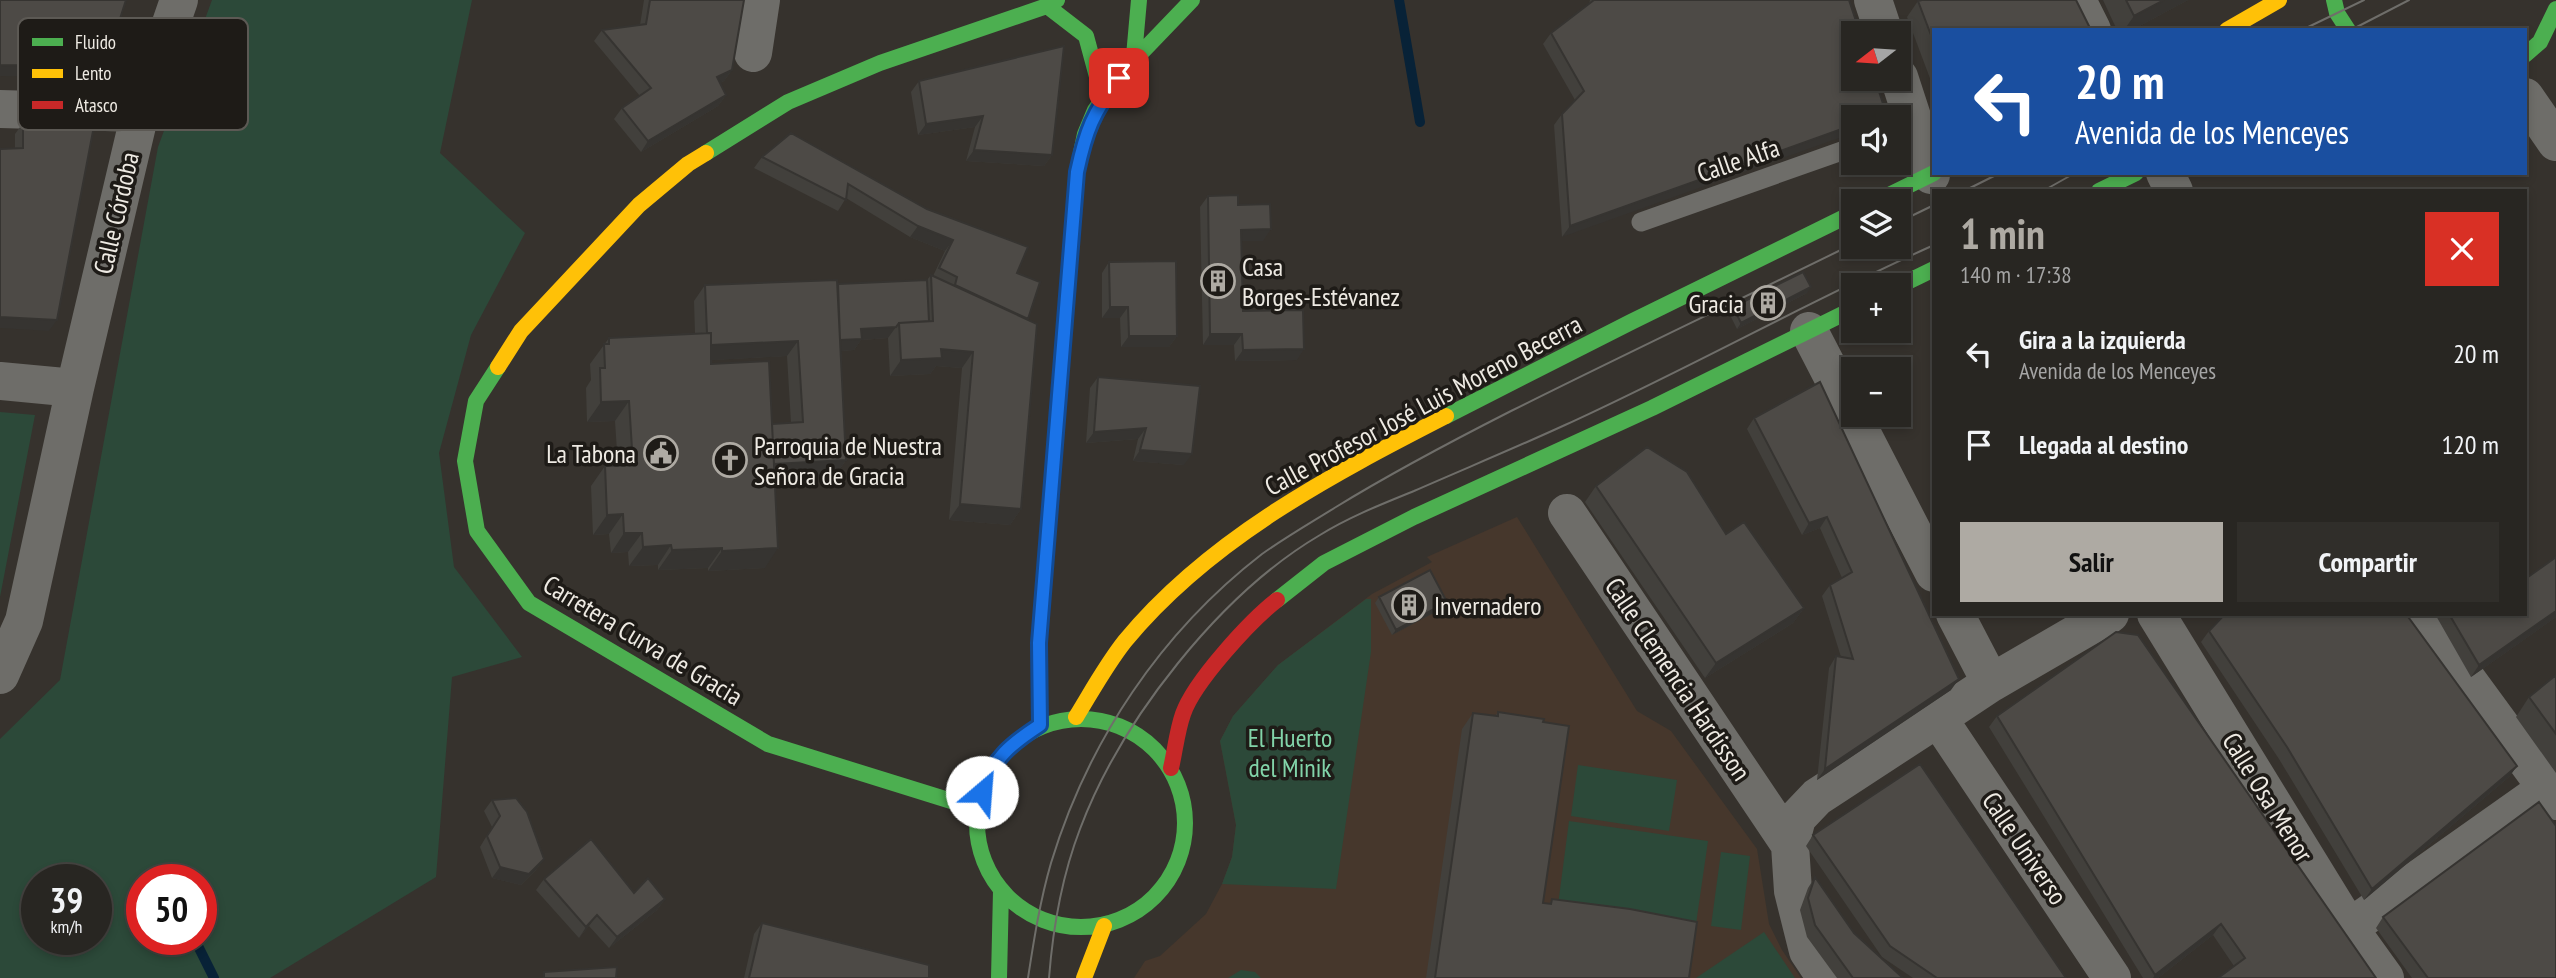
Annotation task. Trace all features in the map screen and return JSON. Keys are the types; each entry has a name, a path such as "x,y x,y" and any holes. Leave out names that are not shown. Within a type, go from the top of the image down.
{"main road":[{"path":"1134,57 1139,0"},
{"path":"1040,725 1039,643 1077,172 1087,129 1103,99 1134,57 1192,0"},
{"path":"2231,28 2278,0"},
{"path":"2334,0 2337,13 2347,28"},
{"path":"1052,3 1086,36 1103,99"},
{"name":"Carretera Curva de Gracia","path":"977,809 768,744 529,603 477,530 465,461 476,401 521,331 639,205 688,164 788,102 880,62 1052,3"},
{"path":"2527,53 2540,42 2556,9"},
{"path":"1901,189 1932,174"},
{"path":"2103,189 2132,175"},
{"name":"Calle Profesor José Luis Moreno Becerra","path":"1076,717 1127,639 1180,585 1243,531 1354,463 1614,329 1841,219"},
{"path":"1911,280 1932,270"},
{"path":"1171,768 1183,713 1205,678 1256,616 1324,563 1414,517 1651,408 1841,315"},
{"path":"1076,717 1113,722 1145,744 1171,768 1182,792 1185,839 1172,876 1147,905 1104,926 1073,928 1037,920 1001,891 985,866 977,809 988,774 1010,745 1040,725 1076,717"},
{"path":"999,978 1001,891"},
{"path":"1084,978 1104,926"}],"street":[{"name":"Calle Córdoba","path":"173,18 179,0"},
{"path":"753,53 761,0"},
{"path":"1873,0 1880,21"},
{"path":"2077,0 2091,28"},
{"path":"2527,100 2556,142"},
{"path":"0,109 18,110"},
{"name":"Calle Córdoba","path":"0,675 24,621 136,130"},
{"path":"1911,136 1932,174"},
{"path":"1809,331 1932,568"},
{"path":"0,382 75,388"},
{"name":"Calle Clemencia Hardisson","path":"1567,513 1790,845"},
{"path":"1956,616 1991,683"},
{"path":"1826,978 1808,951 1793,891 1790,845 1797,818 1816,797 1991,683 2107,616"},
{"name":"Calle Osa Menor","path":"2157,616 2349,928 2385,978"},
{"path":"2349,928 2552,794 2420,616"},
{"name":"Calle Universo","path":"1938,718 2112,978"}],"lane":[{"name":"Calle Alfa","path":"1641,222 1841,151"}],"shaded area":[{"path":"1517,517 1637,711 1671,731 1757,849 1769,924 1801,978 1134,978 1145,961 1160,956 1206,914 1222,884 1232,857 1236,825 1220,741 1233,716 1278,665 1372,594 1432,562 1427,557"}],"green space":[{"path":"212,0 472,0 440,153 525,233 471,335 439,453 454,567 522,657 452,677 436,877 270,978 0,978 0,739 60,680 158,147 164,130 248,130 248,18 205,18"},
{"path":"0,412 35,415 0,597"},
{"name":"El Huerto del Minik","path":"1366,599 1371,599 1371,652 1336,889 1222,884 1232,857 1236,825 1220,741 1233,716 1278,665"},
{"path":"1578,765 1677,780 1669,831 1571,816"},
{"path":"1569,821 1708,841 1696,924 1558,905"},
{"path":"1721,852 1750,856 1741,930 1711,926"},
{"path":"1764,932 1795,978 1696,978"},
{"path":"1241,970 1255,972 1261,978 1228,978"}],"building":[{"path":"0,0 126,0 120,18 18,18 18,65 0,65"},
{"path":"650,0 744,0 732,70 717,77 726,95 648,141 622,108 651,88 602,30 646,24"},
{"path":"1594,0 1849,0 1856,21 1841,21 1841,91 1879,91 1883,105 1841,105 1841,129 1570,226 1562,114 1584,91 1551,33"},
{"path":"2076,0 2090,28 1932,28 1932,38 1918,1"},
{"path":"2126,0 2164,0 2134,16"},
{"path":"1064,46 1052,155 974,150 983,116 926,124 919,81"},
{"path":"23,130 93,130 57,320 0,317 0,149 23,148"},
{"path":"791,133 927,209 1028,247 1017,273 1040,282 1028,319 955,285 957,277 939,268 953,240 918,226 848,184 846,200 762,157"},
{"name":"Casa Borges-Estévanez","path":"1238,195 1238,205 1270,204 1271,229 1241,230 1243,311 1303,310 1304,349 1243,350 1242,334 1210,334 1208,196"},
{"path":"1176,261 1177,336 1129,336 1128,307 1110,307 1109,262"},
{"name":"Gracia","path":"1803,272 1811,287 1741,323 1733,307"},
{"path":"931,275 1037,324 1021,509 960,504 973,352 941,349 942,358 901,360 899,323 933,321"},
{"path":"837,280 846,460 774,464 772,424 803,422 798,341 711,345 711,333 707,333 705,285"},
{"path":"927,280 929,321 899,323 896,327 861,329 862,339 840,340 838,284"},
{"path":"711,333 711,364 769,361 778,548 722,551 722,548 672,550 671,545 643,547 642,533 624,533 623,514 607,515 605,466 633,465 629,401 601,402 600,368 605,368 604,344 609,344 609,338"},
{"path":"1098,377 1200,386 1192,454 1140,450 1146,428 1094,432"},
{"path":"1820,382 1959,679 1825,769 1836,656 1853,659 1830,585 1852,572 1827,517 1809,523 1754,418"},
{"path":"1647,447 1687,472 1726,534 1744,522 1804,608 1716,663 1596,486"},
{"path":"2556,557 2556,611 2479,665 2450,616 2527,616 2528,577"},
{"name":"Invernadero","path":"1430,570 1447,602 1396,630 1379,597"},
{"path":"2223,616 2407,616 2517,766 2372,889 2287,747 2209,631"},
{"path":"2116,632 2138,635 2376,978 2218,978 2245,958 2221,924 2155,975 1997,716"},
{"path":"2556,675 2556,734 2529,697"},
{"path":"1498,712 1569,726 1543,903 1551,904 1552,899 1630,909 1697,922 1689,978 1435,978 1473,713 1498,716"},
{"path":"1920,764 2066,978 1937,978 1890,946 1813,835"},
{"path":"516,798 527,812 544,859 529,874 500,867 487,836 500,816 492,800"},
{"path":"2539,802 2556,826 2556,978 2428,978 2383,917"},
{"path":"591,839 634,893 648,878 665,899 617,937 597,915 586,927 544,879"},
{"path":"1815,877 1854,933 1903,978 1853,978 1815,925 1808,898"},
{"path":"762,923 929,965 929,978 749,978"},
{"path":"617,967 616,978 544,978 544,972"}],"waterway":[{"path":"1399,0 1420,122"},
{"path":"202,955 214,978"}],"tram line":[{"path":"2306,28 2364,0"},
{"path":"2355,28 2409,0"},
{"path":"1968,189 1996,175"},
{"path":"2047,189 2071,175"},
{"path":"1911,216 1932,206"},
{"path":"1049,978 1059,902 1068,865 1098,787 1121,745 1178,663 1246,590 1283,560 1320,535 1354,517 1612,403 1932,246"},
{"path":"1028,978 1040,906 1051,863 1085,774 1132,692 1192,618 1225,585 1280,542 1423,457 1841,250"}],"traffic: fast":[{"path":"706,153 788,102 880,63 1047,6 1057,0"},
{"path":"1134,56 1139,0"},
{"path":"1059,395 1077,172 1085,134 1095,110 1119,76 1192,0"},
{"path":"2334,0 2337,13 2347,28"},
{"path":"1047,6 1086,36 1103,99"},
{"path":"2527,53 2540,42 2556,9"},
{"path":"1901,189 1932,174"},
{"path":"2103,189 2132,175"},
{"path":"1446,416 1841,219"},
{"path":"1911,280 1932,270"},
{"path":"1277,600 1324,563 1414,517 1652,408 1841,315"},
{"path":"498,367 476,401 465,461 477,531 529,603 768,744 977,809"},
{"path":"1081,719 1121,727 1155,749 1177,783 1185,823 1177,863 1155,897 1121,919 1081,927 1041,919 1007,897 985,863 977,823 985,783 1007,749 1041,727 1081,719"},
{"path":"999,978 1001,891"}],"traffic: slow":[{"path":"2230,28 2279,0"},
{"path":"498,367 521,331 639,205 688,164 706,153"},
{"path":"1040,725 1039,643 1059,395"},
{"path":"1076,717 1125,641 1158,604 1194,571 1274,512 1316,486 1446,416"},
{"path":"1084,978 1104,926"}],"traffic: jam":[{"path":"1171,768 1183,714 1189,701 1210,669 1252,622 1277,600"}],"place":[{"name":"Casa Borges-Estévanez","path":"1218,281"},
{"name":"Gracia","path":"1768,303"},
{"name":"La Tabona","path":"661,453"},
{"name":"Parroquia de Nuestra Señora de Gracia","path":"730,460"},
{"name":"Invernadero","path":"1409,605"}],"route":[{"path":"982,792 988,774 1010,745 1040,725 1039,643 1077,172 1087,129 1103,99 1119,78"}]}
